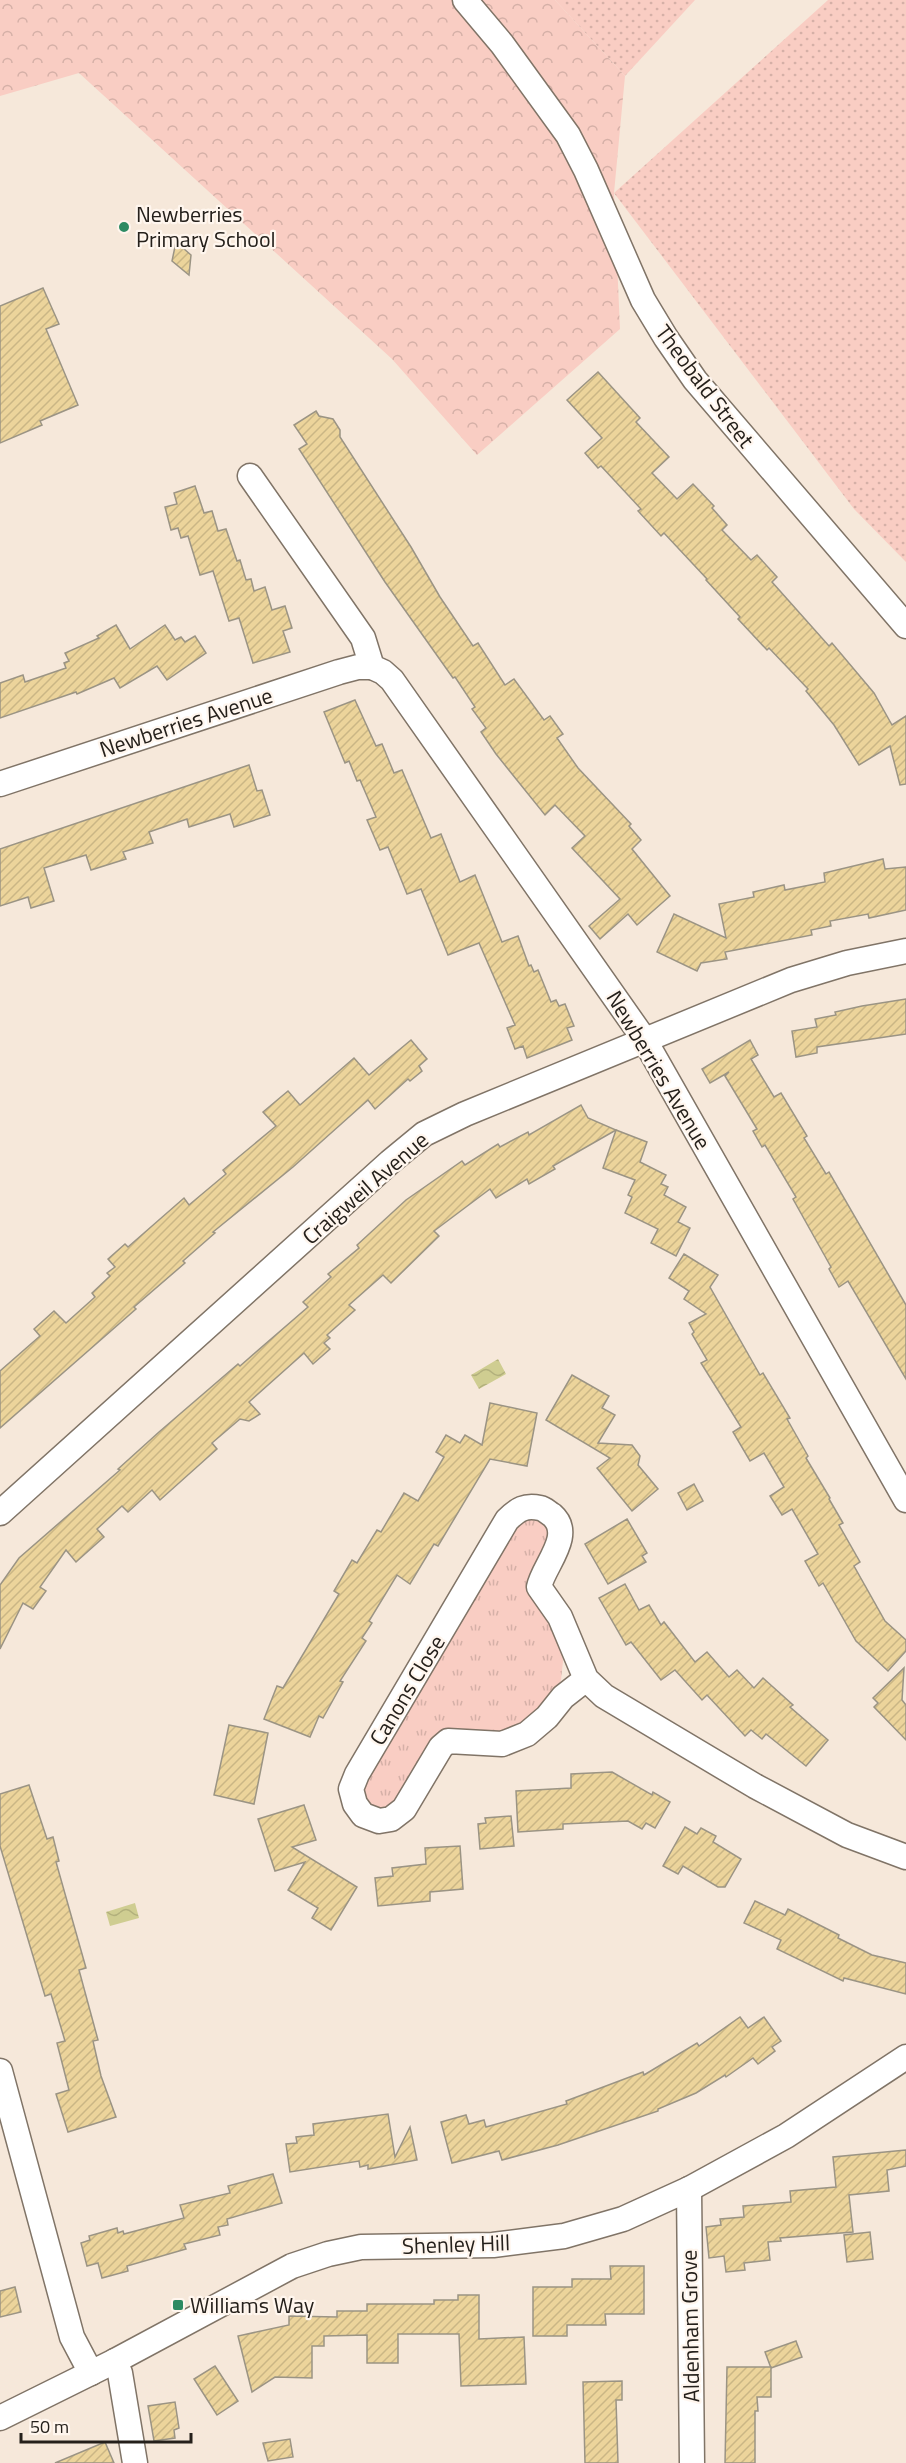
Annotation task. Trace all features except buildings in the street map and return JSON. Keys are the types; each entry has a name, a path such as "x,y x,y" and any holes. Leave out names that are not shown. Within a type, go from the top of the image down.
{"street":[{"name":"Theobald Street","path":"465,0 502,44 568,135 586,170 643,300 695,380 906,626"},
{"path":"250,476 363,638 372,667"},
{"name":"Newberries Avenue","path":"0,784 339,672 358,667 372,667 383,672 392,680 644,1039 906,1500"},
{"name":"Craigweil Avenue","path":"0,1513 424,1134 465,1114 791,980 847,963 906,951"},
{"name":"Canons Close","path":"586,1679 564,1697 547,1717 519,1737 502,1744 448,1741 441,1747 404,1809 391,1819 379,1821 363,1815 355,1804 351,1789 357,1774 507,1520 518,1509 530,1506 544,1509 556,1519 560,1535 557,1548 541,1578 539,1587 560,1617 586,1679 604,1696 755,1786 847,1835 906,1857"},
{"name":"Shenley Hill","path":"0,2418 115,2361 292,2266 328,2254 361,2247 493,2245 564,2236 623,2219 689,2189 786,2136 906,2057"},
{"path":"0,2071 72,2337 91,2373"},
{"name":"Aldenham Grove","path":"689,2189 692,2463"},
{"path":"115,2361 120,2373 135,2463"}],"green space":[{"path":"0,0 555,0 625,76 614,193 620,329 477,455 392,359 79,73 0,96"},
{"path":"555,0 695,0 625,76"},
{"path":"828,0 906,0 906,562 854,509 614,193"},
{"path":"535,1515 552,1533 533,1576 561,1638 563,1661 561,1680 551,1702 539,1716 495,1735 451,1730 395,1806 387,1812 364,1805 360,1783 513,1525"}],"water":[{"path":"498,1359 506,1374 479,1389 471,1375"},
{"path":"135,1903 139,1918 110,1926 106,1912"}],"place":[{"name":"Newberries Primary School","path":"124,227"},
{"name":"Williams Way","path":"178,2305"}]}
